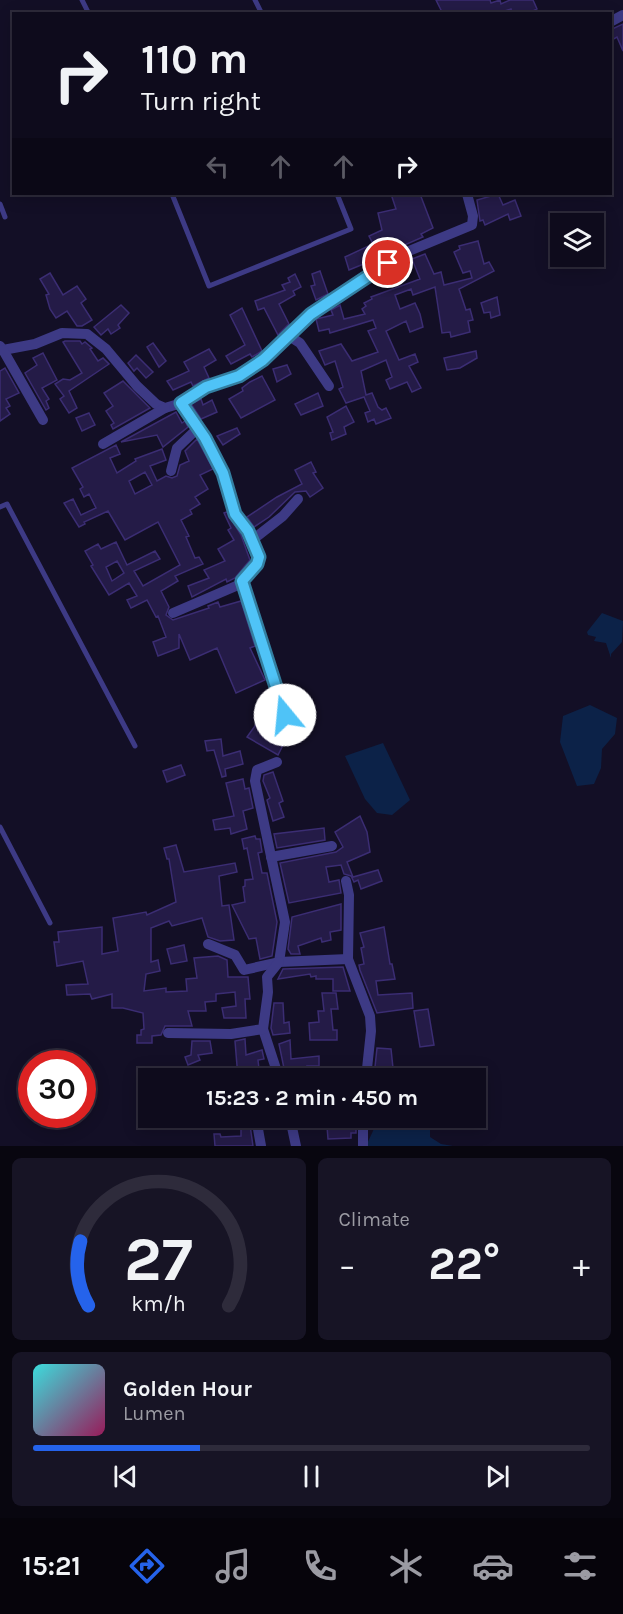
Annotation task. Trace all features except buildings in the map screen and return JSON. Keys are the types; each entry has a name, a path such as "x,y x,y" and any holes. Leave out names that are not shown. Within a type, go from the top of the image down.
{"street":[{"path":"103,444 165,408 181,403 206,387 239,376 263,360 311,314 404,253 472,225 473,216 467,195"},
{"path":"43,420 2,348 35,344 62,333 87,334 106,349 145,394 165,408"},
{"path":"289,336 300,343 329,386"},
{"path":"181,403 223,473 235,514 251,541 259,561 242,578 285,715"},
{"path":"171,471 177,448 198,428"},
{"path":"251,541 283,516 298,499"},
{"path":"173,613 243,583"},
{"path":"276,1068 263,1029 268,992 267,977 279,962 285,922 255,782 257,770 277,762"},
{"path":"271,857 332,846"},
{"path":"346,881 349,895 348,959 370,1016 371,1052 368,1068"},
{"path":"208,944 235,955 244,970 279,962 348,959"},
{"path":"168,1033 231,1034 263,1029"},
{"path":"257,1128 261,1146"},
{"path":"292,1128 296,1146"},
{"path":"363,1128 363,1146"}],"lane":[{"path":"172,195 209,286 351,229 337,195"},
{"path":"0,204 5,217"},
{"path":"0,507 6,504 135,746"},
{"path":"0,827 50,922"}],"water":[{"path":"602,613 623,621 622,642 611,654 611,658 606,643 594,641 596,637 588,635 587,632"},
{"path":"590,705 617,718 615,734 602,749 601,768 594,784 577,786 560,742 563,716"},
{"path":"383,743 410,800 392,815 377,813 365,799 345,756"},
{"path":"374,1128 430,1128 430,1137 441,1144 453,1146 366,1146"}],"route":[{"path":"285,715 242,581 242,578 257,564 259,557 248,531 235,514 223,473 205,438 181,403 206,387 239,376 263,360 311,314 388,263"}]}
